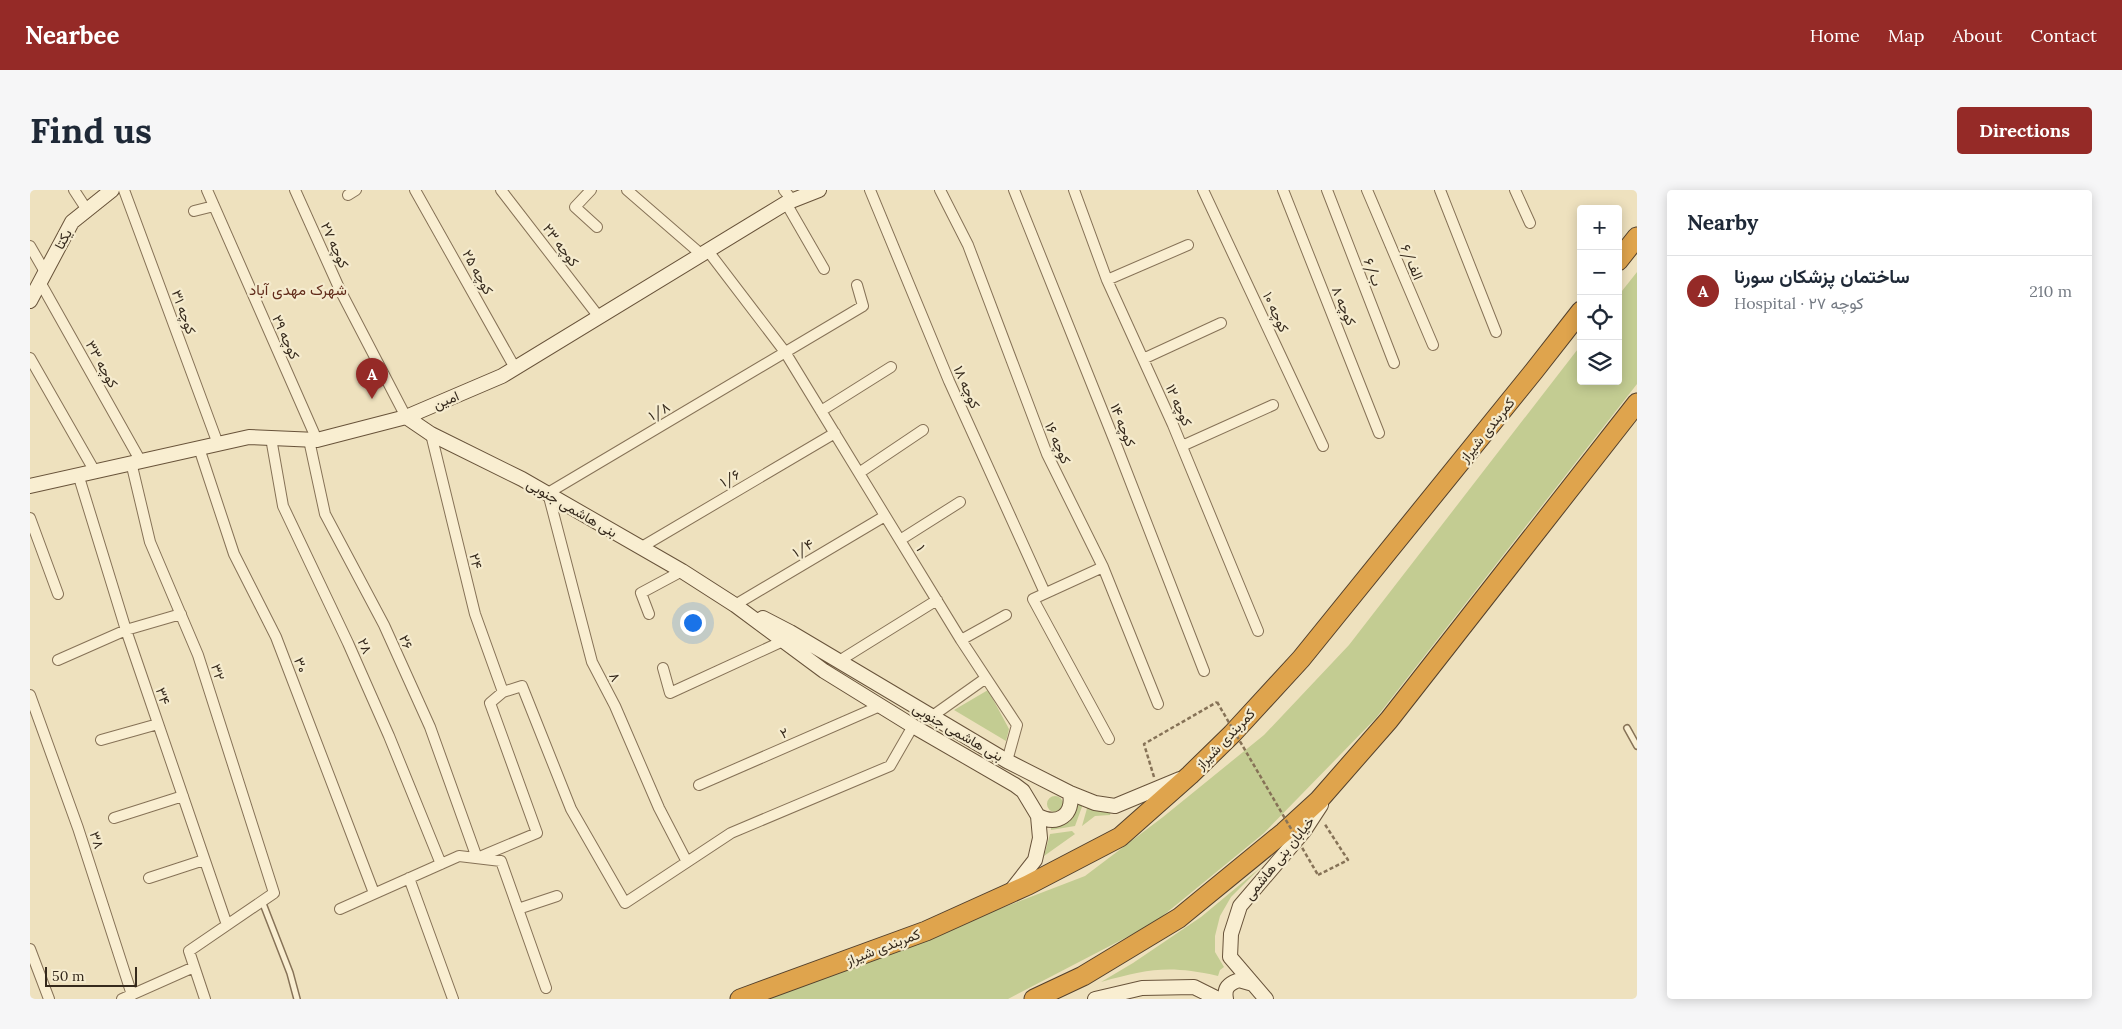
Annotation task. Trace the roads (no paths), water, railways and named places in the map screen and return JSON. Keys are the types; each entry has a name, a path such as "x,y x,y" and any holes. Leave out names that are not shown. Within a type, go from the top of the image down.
{"highway":[{"path":"1622,256 1637,236"},
{"name":"کمربندی شیراز","path":"740,999 926,931 1008,894 1120,837 1190,775 1232,734 1302,659 1534,372 1577,315"},
{"path":"1034,999 1083,976 1179,918 1284,832 1319,800 1389,720 1637,403"}],"street":[{"path":"74,190 87,210"},
{"name":"یکتا","path":"30,301 72,222 112,190"},
{"name":"کوچه ۳۱","path":"124,190 218,444"},
{"name":"کوچه ۲۹","path":"207,190 313,440"},
{"name":"کوچه ۲۷","path":"295,190 340,290 406,417"},
{"name":"کوچه ۲۵","path":"415,190 515,368"},
{"name":"کوچه ۲۳","path":"501,190 599,317"},
{"path":"591,190 575,206 597,227"},
{"name":"۱","path":"627,190 705,253 785,352 936,600 1017,725 1007,761"},
{"name":"امین","path":"30,486 94,470 249,437 313,440 406,417 502,376 705,253 788,198 819,190"},
{"name":"کوچه ۱۸","path":"870,190 949,381 1045,593"},
{"name":"کوچه ۱۶","path":"940,190 968,245 1047,454 1103,567 1158,704"},
{"name":"کوچه ۱۴","path":"1014,190 1204,671"},
{"name":"کوچه ۱۲","path":"1074,190 1108,280 1182,446 1258,631"},
{"name":"کوچه ۱۰","path":"1203,190 1322,446"},
{"name":"کوچه ۸","path":"1283,190 1379,433"},
{"name":"ب/۶","path":"1327,190 1394,363"},
{"name":"۶/الف","path":"1366,190 1433,346"},
{"path":"1440,190 1496,332"},
{"path":"1515,190 1530,223"},
{"path":"788,198 824,268"},
{"path":"194,211 214,206"},
{"path":"1108,280 1188,245"},
{"path":"30,246 43,277"},
{"name":"کوچه ۳۳","path":"43,277 136,461"},
{"name":"۱/۸","path":"548,494 863,306 857,284"},
{"path":"1143,359 1221,323"},
{"path":"30,358 94,470"},
{"path":"821,411 891,367"},
{"path":"1182,446 1272,405"},
{"name":"بنی هاشمی جنوبی","path":"406,417 431,434 548,494 682,571 735,605 783,641 880,706 1015,784 1023,791 1038,816 1040,838 1035,860 1008,894"},
{"path":"859,473 923,430"},
{"name":"۱/۶","path":"640,548 835,433"},
{"name":"۲۴","path":"431,434 475,614 503,692"},
{"name":"۲۸","path":"271,438 283,506 352,651 441,864"},
{"name":"۲۶","path":"313,440 325,514 384,625 430,727 477,858"},
{"name":"۳۰","path":"199,448 234,554 276,637 374,893"},
{"name":"۳۲","path":"136,461 150,542 198,656 274,893 262,901"},
{"name":"۳۴","path":"78,474 126,630 227,926"},
{"name":"۸","path":"548,494 592,662 615,706 659,808 687,862"},
{"path":"900,540 960,502"},
{"name":"۱/۴","path":"735,605 885,516"},
{"path":"30,518 58,594"},
{"path":"1103,567 1033,599 1109,739"},
{"path":"649,614 641,593 682,571"},
{"path":"839,661 936,600"},
{"name":"بنی هاشمی جنوبی","path":"735,605 790,632 1007,761 1070,793 1095,803 1115,806 1190,775"},
{"path":"58,660 126,630 181,614"},
{"path":"961,640 1006,615"},
{"path":"663,668 670,693 783,641"},
{"path":"931,717 986,678"},
{"path":"477,858 536,834 490,703 503,692 522,686 571,809 625,903 731,833 890,766 913,726"},
{"name":"۳۸","path":"30,695 136,996"},
{"name":"۲","path":"699,786 880,706"},
{"path":"101,740 158,724"},
{"name":"خیابان بنی هاشمی","path":"1266,999 1230,957 1231,934 1240,906 1304,831 1344,771"},
{"path":"1038,816 1053,821 1060,819 1070,807 1070,793"},
{"path":"114,818 183,796"},
{"path":"340,909 459,856 501,861 546,988"},
{"path":"149,878 204,860"},
{"path":"409,878 453,999"},
{"path":"518,909 556,896"},
{"path":"205,999 189,952 262,901"},
{"path":"30,949 49,999"},
{"path":"122,999 136,996 194,967"},
{"path":"1226,999 1225,991 1229,984 1239,980 1253,984"},
{"path":"1095,999 1142,988 1194,987 1218,999"}],"lane":[{"path":"1627,728 1637,746"},
{"path":"262,901 290,973 297,999"}],"place":[{"name":"ساختمان پزشکان سورنا","path":"372,399"}],"district":[{"name":"شهرک مهدی آباد","path":"298,289"}]}
